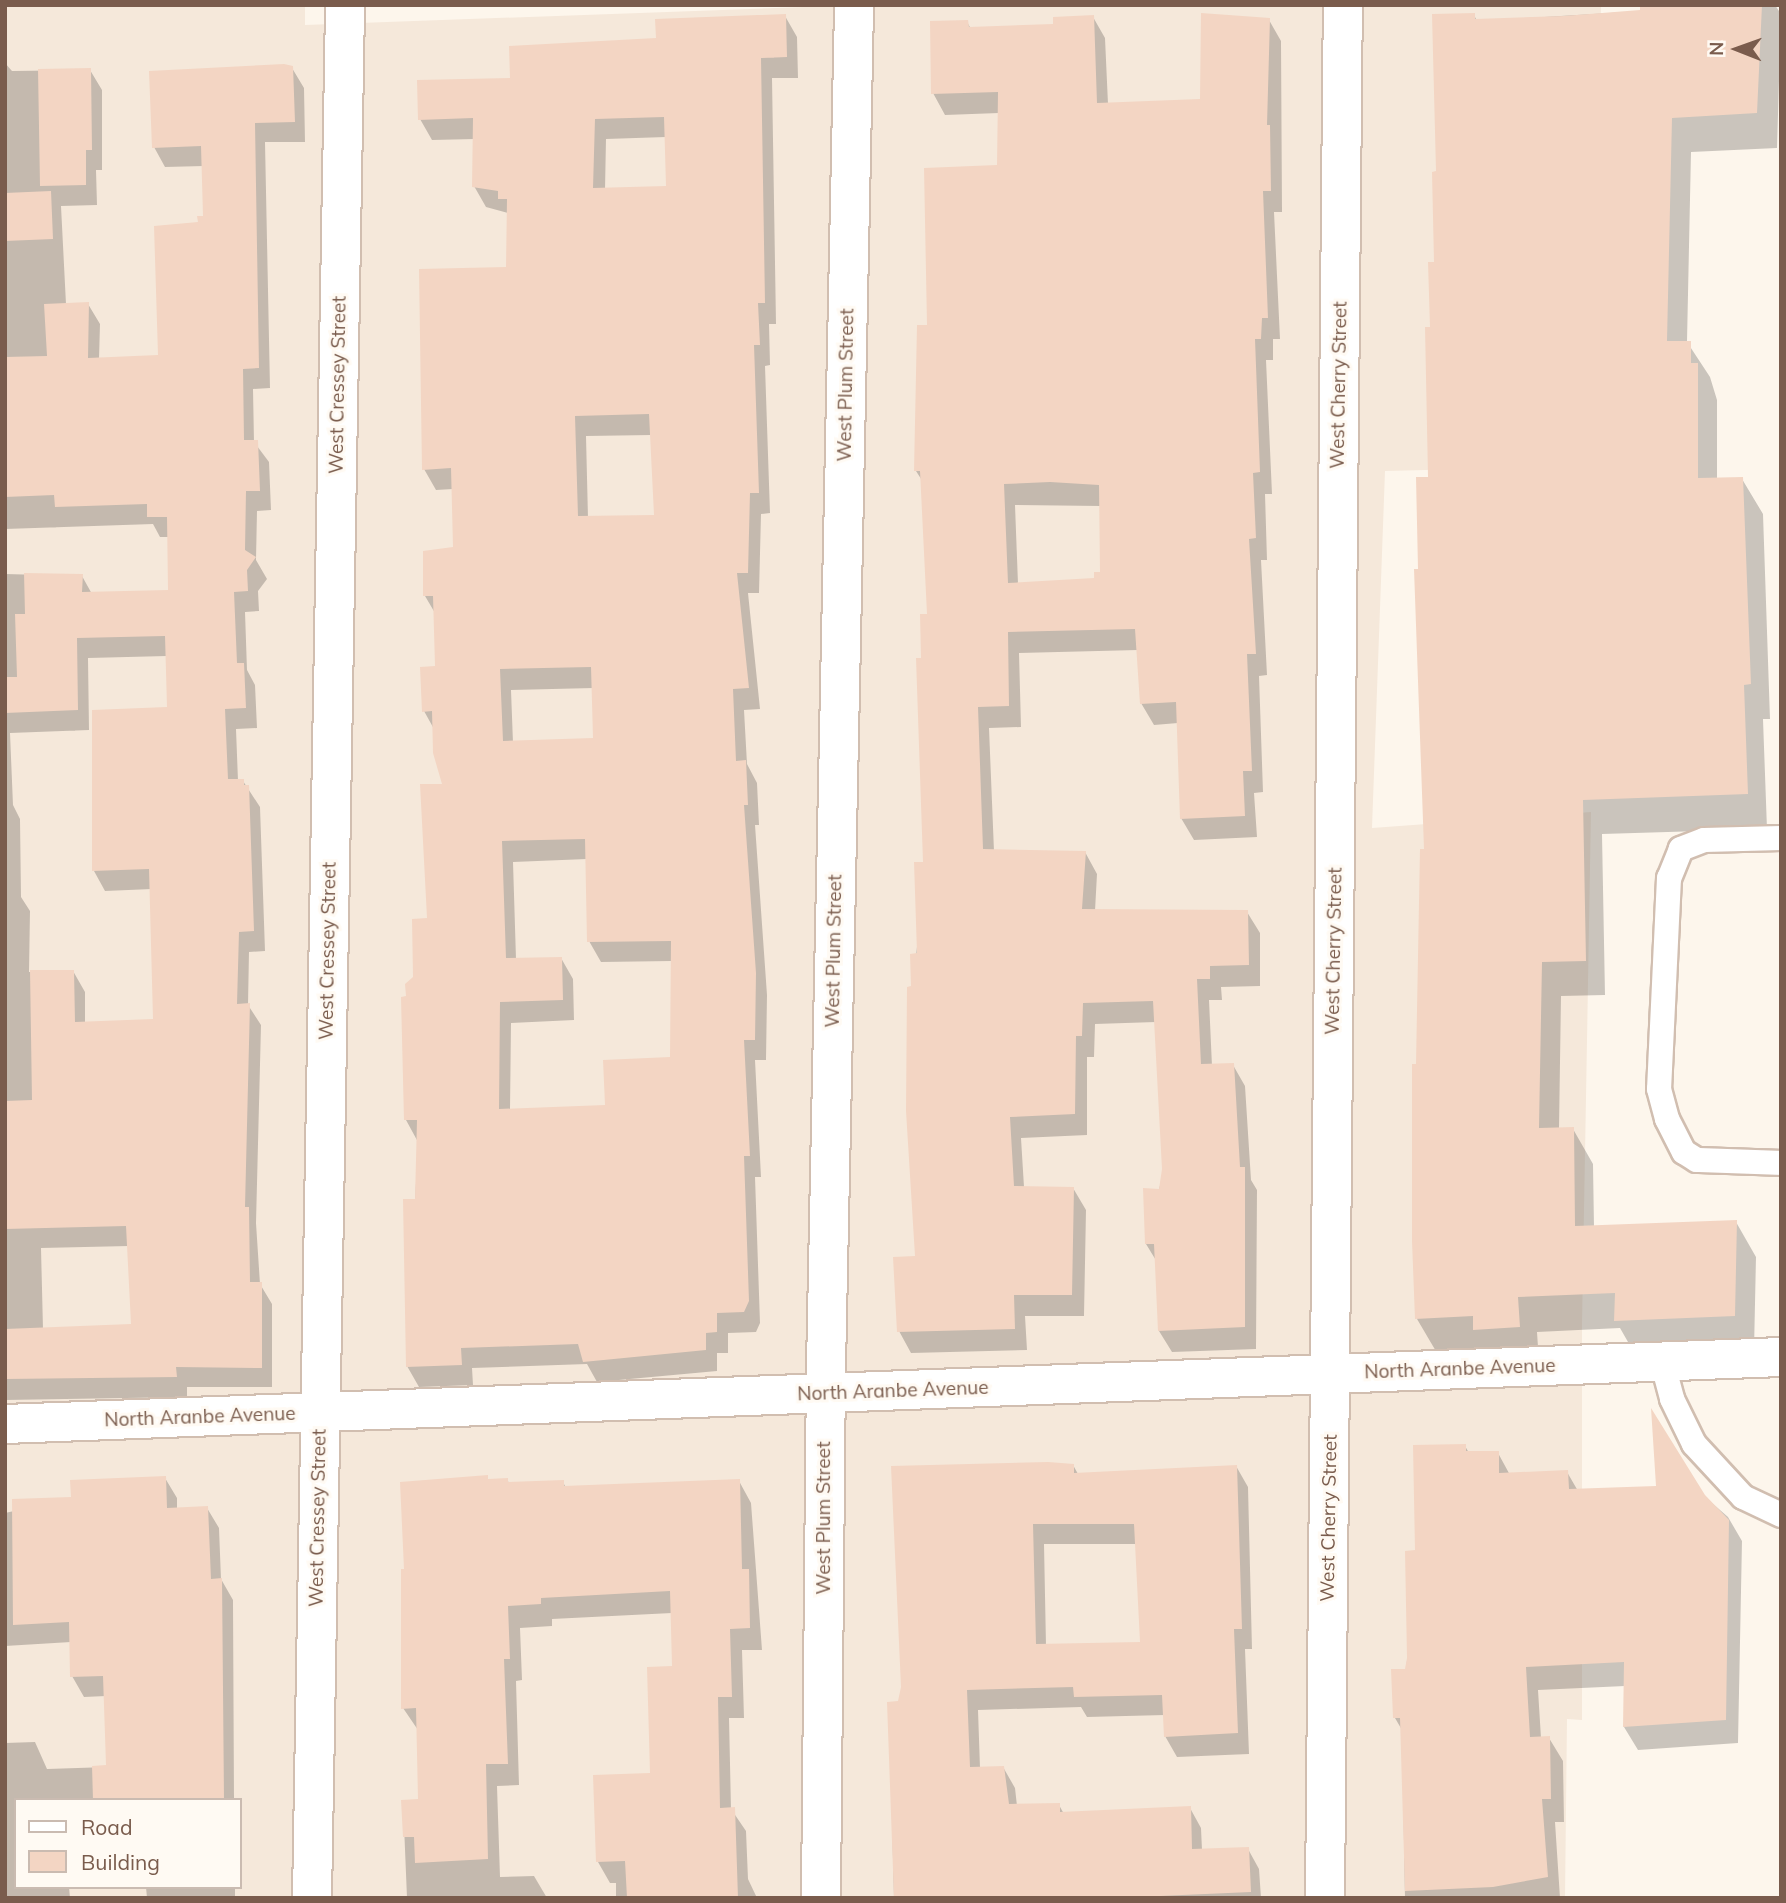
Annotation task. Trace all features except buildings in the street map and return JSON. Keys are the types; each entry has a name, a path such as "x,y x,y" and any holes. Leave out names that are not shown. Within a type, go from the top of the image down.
{"street":[{"name":"West Cressey Street","path":"312,1898 345,5"},
{"name":"West Plum Street","path":"821,1898 825,1394 855,5"},
{"name":"West Cherry Street","path":"1325,1898 1343,5"},
{"name":"North Aranbe Avenue","path":"5,1424 1781,1357"}],"lane":[{"path":"1781,838 1704,841 1681,849 1669,878 1659,1089 1667,1119 1684,1152 1697,1160 1781,1163"},
{"path":"1662,1362 1672,1399 1694,1444 1743,1497 1781,1515"}],"shaded area":[{"path":"5,5 305,5 305,25 858,5 1601,5 1590,466 1385,471 1372,828 1591,812 1582,1326 1582,1720 1567,1719 1565,1898 5,1898"}]}
